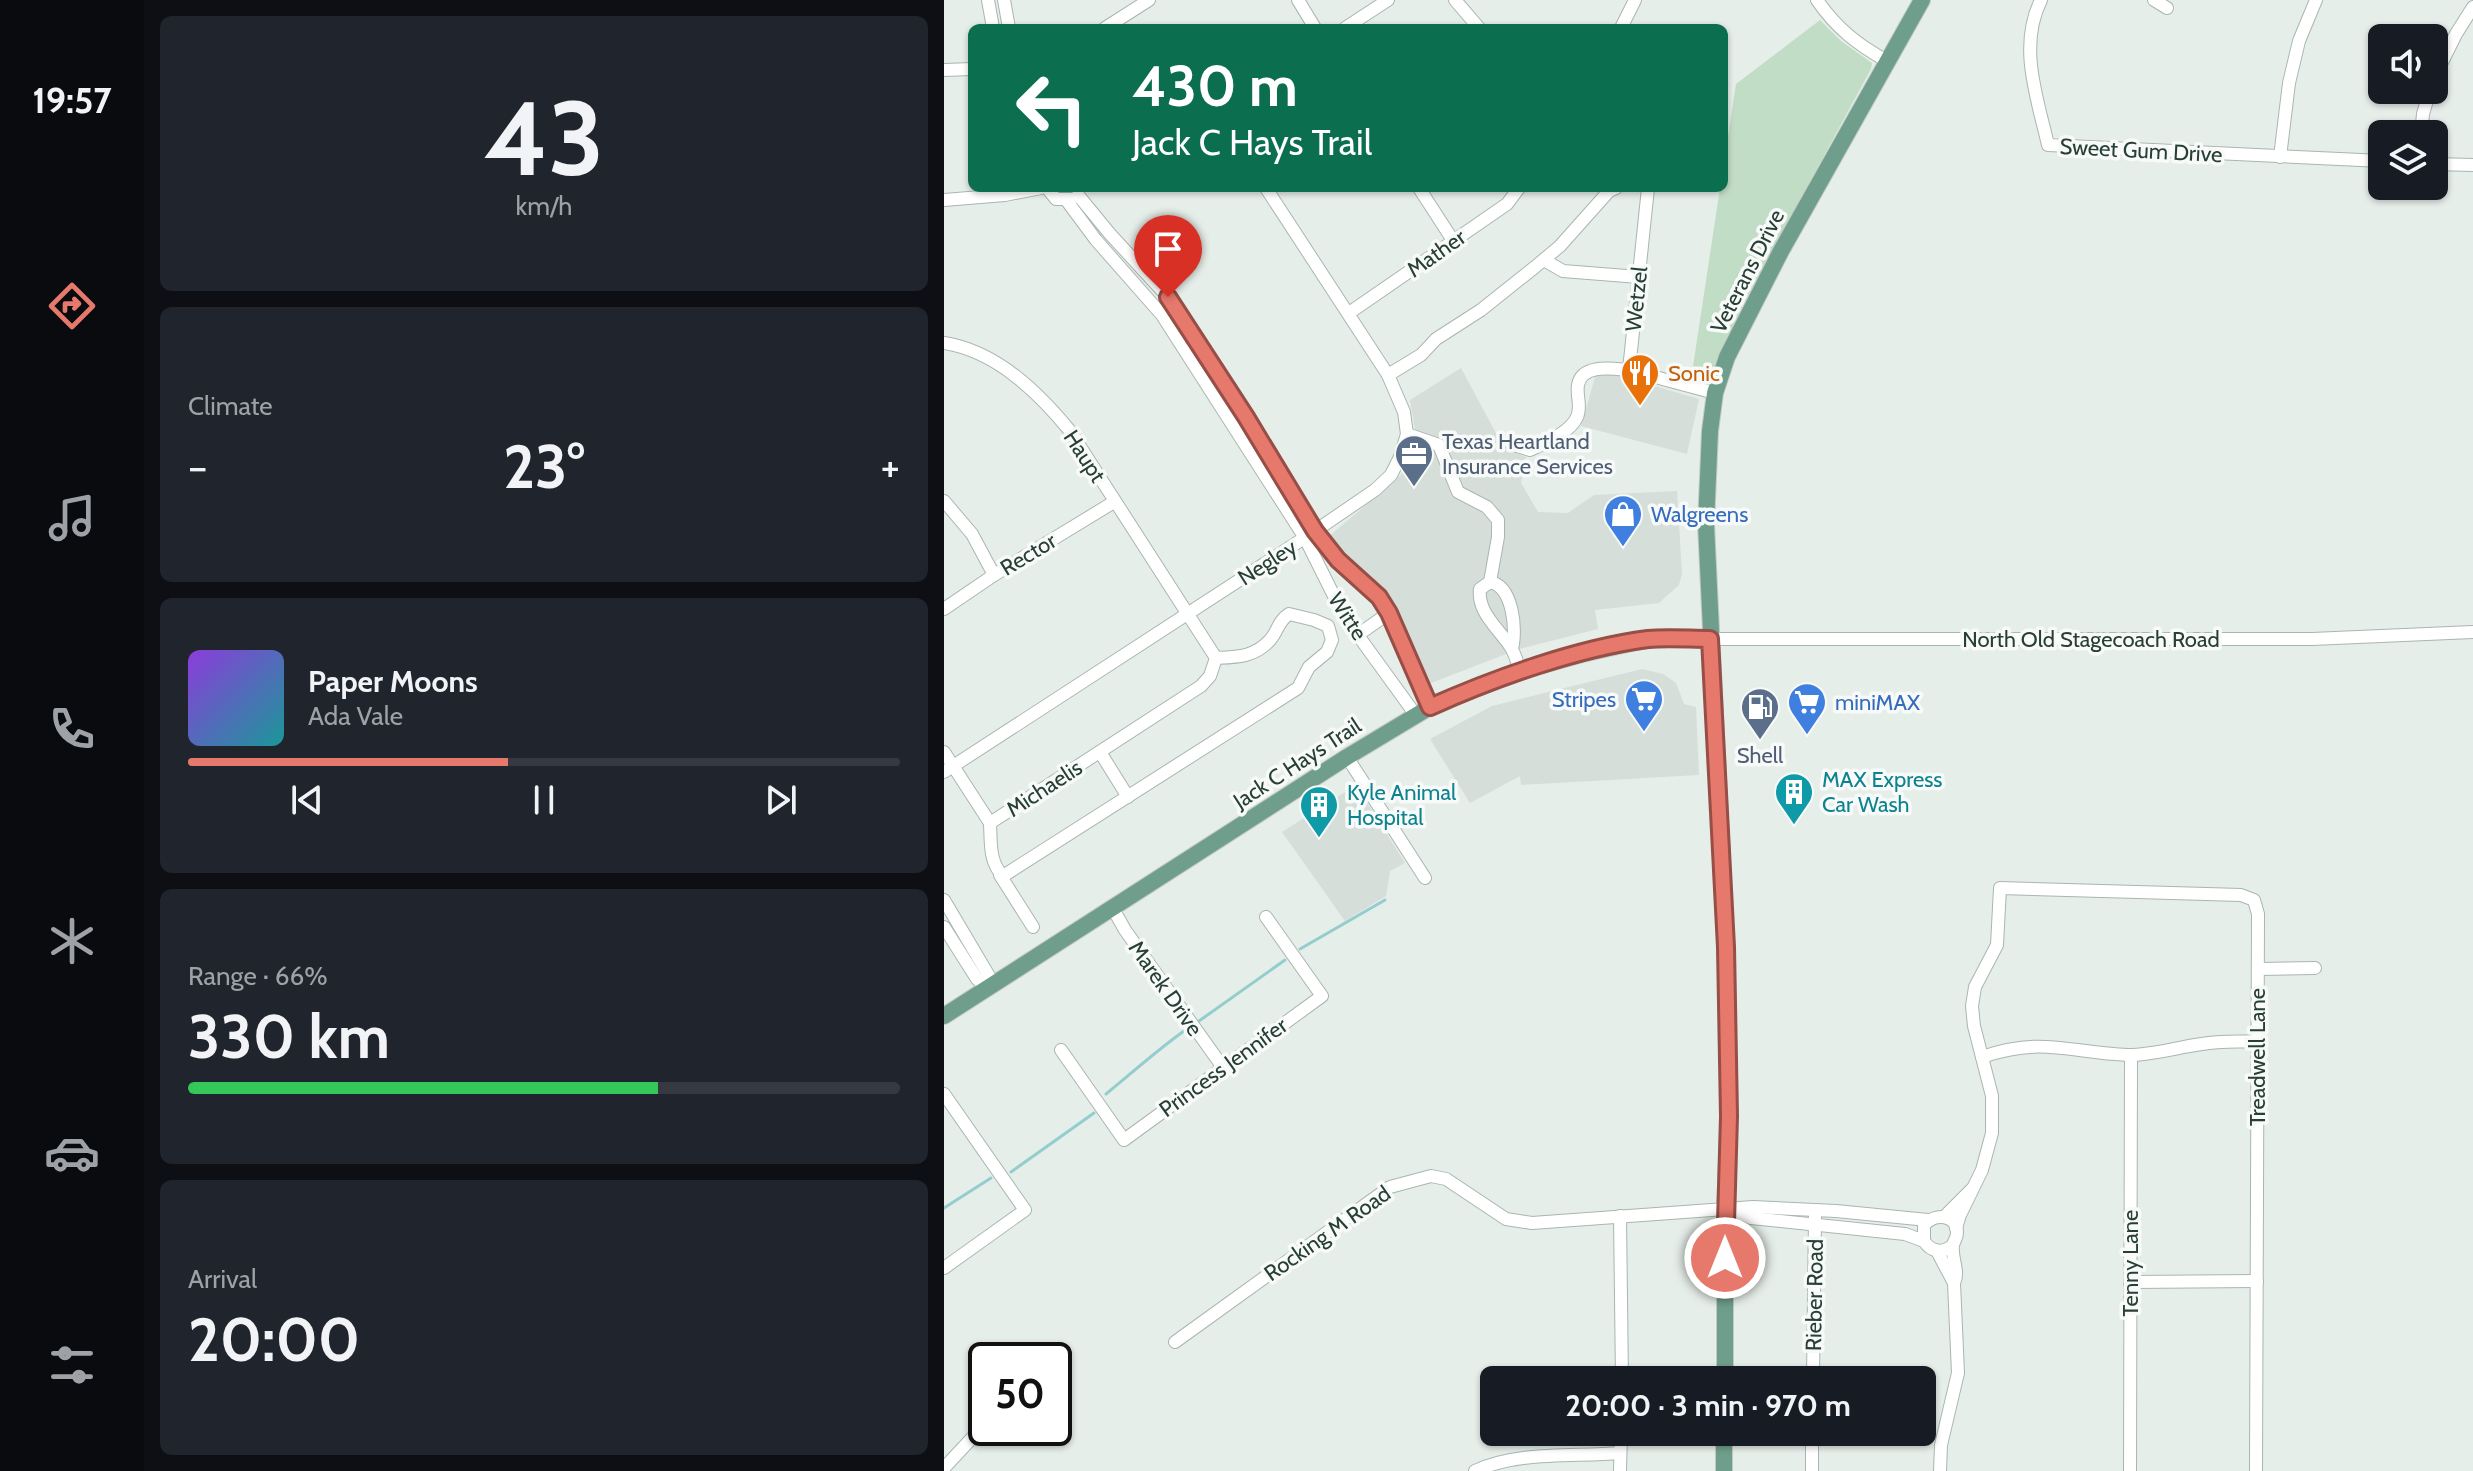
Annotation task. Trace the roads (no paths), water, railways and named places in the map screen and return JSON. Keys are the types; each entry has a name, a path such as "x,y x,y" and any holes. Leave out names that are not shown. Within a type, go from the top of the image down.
{"main road":[{"name":"Veterans Drive","path":"1725,1366 1725,1209 1729,1116 1726,947 1706,524 1715,393 1727,357 1781,251 1922,0"},
{"name":"Jack C Hays Trail","path":"944,1016 1423,711 1520,671 1649,639 1710,639"},
{"path":"1724,1446 1724,1471"}],"street":[{"path":"988,0 992,24"},
{"path":"1004,0 1008,24"},
{"path":"1111,24 1149,0"},
{"path":"1298,0 1313,24"},
{"path":"1351,24 1388,0"},
{"path":"1455,0 1476,24"},
{"path":"1623,24 1635,0"},
{"path":"1817,0 1856,44 1887,61"},
{"name":"Sweet Gum Drive","path":"2041,0 2032,27 2031,68 2048,145 2368,160"},
{"path":"2154,0 2167,8"},
{"path":"2280,157 2292,69 2299,41 2316,0"},
{"path":"2448,50 2473,7"},
{"path":"944,70 968,69"},
{"path":"2448,164 2473,165"},
{"path":"944,200 1022,192"},
{"path":"1048,192 1056,199 1076,195"},
{"path":"1269,192 1388,375 1404,412 1407,434 1439,445 1458,492 1487,507 1498,520 1490,582 1480,589 1479,599 1486,614 1512,648 1520,671"},
{"path":"1422,192 1454,242"},
{"name":"Mather","path":"1349,313 1507,204 1516,192"},
{"path":"1388,375 1421,355 1436,339 1481,310 1544,260 1608,192"},
{"name":"Wetzel","path":"1629,370 1648,192"},
{"name":"Witte","path":"1076,195 1168,297 1202,349 1310,534 1344,616 1423,711"},
{"name":"Witte","path":"1076,195 1096,240 1162,315 1310,534 1379,597 1389,613 1423,711"},
{"path":"1544,260 1563,271 1639,277"},
{"path":"1131,278 1141,268"},
{"name":"Haupt","path":"944,343 984,355 1029,387 1070,431 1216,658"},
{"path":"1189,357 1202,349"},
{"path":"1511,444 1530,450 1569,427 1579,411 1578,384 1584,375 1600,368 1629,370 1715,393"},
{"name":"Negley","path":"949,768 1375,490 1391,475 1407,434"},
{"path":"944,501 972,534 994,575"},
{"name":"Rector","path":"944,609 1114,502"},
{"path":"1490,582 1506,593 1515,632 1512,648"},
{"path":"1359,634 1389,613"},
{"path":"1216,658 1247,656 1271,640 1281,619 1289,614 1328,626"},
{"path":"1328,626 1344,616"},
{"path":"1000,875 1003,876 1298,688 1309,667 1327,652 1332,640 1328,626"},
{"name":"North Old Stagecoach Road","path":"1710,639 2312,639 2473,632"},
{"name":"Michaelis","path":"1033,927 991,858 990,823 1201,686 1210,676 1216,658"},
{"path":"944,752 949,768 990,823"},
{"path":"1100,752 1128,797"},
{"path":"1347,757 1425,878"},
{"name":"Treadwell Lane","path":"1982,1057 1971,1014 1973,995 1997,945 2000,888 2249,897 2257,906 2256,1471"},
{"path":"944,900 989,976 988,988"},
{"name":"Marek Drive","path":"1112,907 1222,1066"},
{"name":"Princess Jennifer","path":"1061,1050 1124,1140 1322,996 1266,917"},
{"path":"944,927 977,979 988,988"},
{"path":"2258,969 2315,968"},
{"path":"1954,1283 1957,1277 1953,1245 1956,1228 1982,1170 1992,1133 1992,1096 1982,1057 2004,1049 2050,1045 2131,1055 2202,1044 2257,1041"},
{"name":"Tenny Lane","path":"2130,1471 2131,1055"},
{"path":"944,1094 1025,1210 944,1268"},
{"name":"Rocking M Road","path":"1175,1342 1390,1187 1431,1176 1446,1179 1506,1219 1532,1223 1725,1209 1751,1218 1815,1216"},
{"path":"1815,1216 1928,1220 1944,1217 1972,1189"},
{"path":"1620,1216 1622,1366"},
{"path":"1815,1216 1905,1234 1924,1241 1937,1251 1953,1245"},
{"name":"Rieber Road","path":"1813,1366 1815,1216"},
{"path":"1944,1217 1956,1228"},
{"path":"1924,1241 1922,1230 1928,1220"},
{"path":"1937,1251 1954,1283 1958,1373 1941,1445 1940,1471"},
{"path":"2130,1282 2257,1281"},
{"path":"944,1468 968,1442"},
{"path":"1620,1446 1620,1471"},
{"path":"1812,1446 1812,1471"},
{"path":"1475,1471 1491,1464 1523,1459 1620,1453"}],"waterway":[{"path":"1300,949 1385,900"},
{"path":"1199,1021 1285,960"},
{"path":"1106,1094 1184,1031"},
{"path":"1011,1172 1094,1113"},
{"path":"944,1208 991,1178"}],"place":[{"name":"Sonic","path":"1640,407"},
{"name":"Texas Heartland Insurance Services","path":"1414,488"},
{"name":"Walgreens","path":"1623,548"},
{"name":"Stripes","path":"1644,733"},
{"name":"miniMAX","path":"1807,736"},
{"name":"Shell","path":"1760,741"},
{"name":"MAX Express Car Wash","path":"1794,826"},
{"name":"Kyle Animal Hospital","path":"1319,839"}]}
